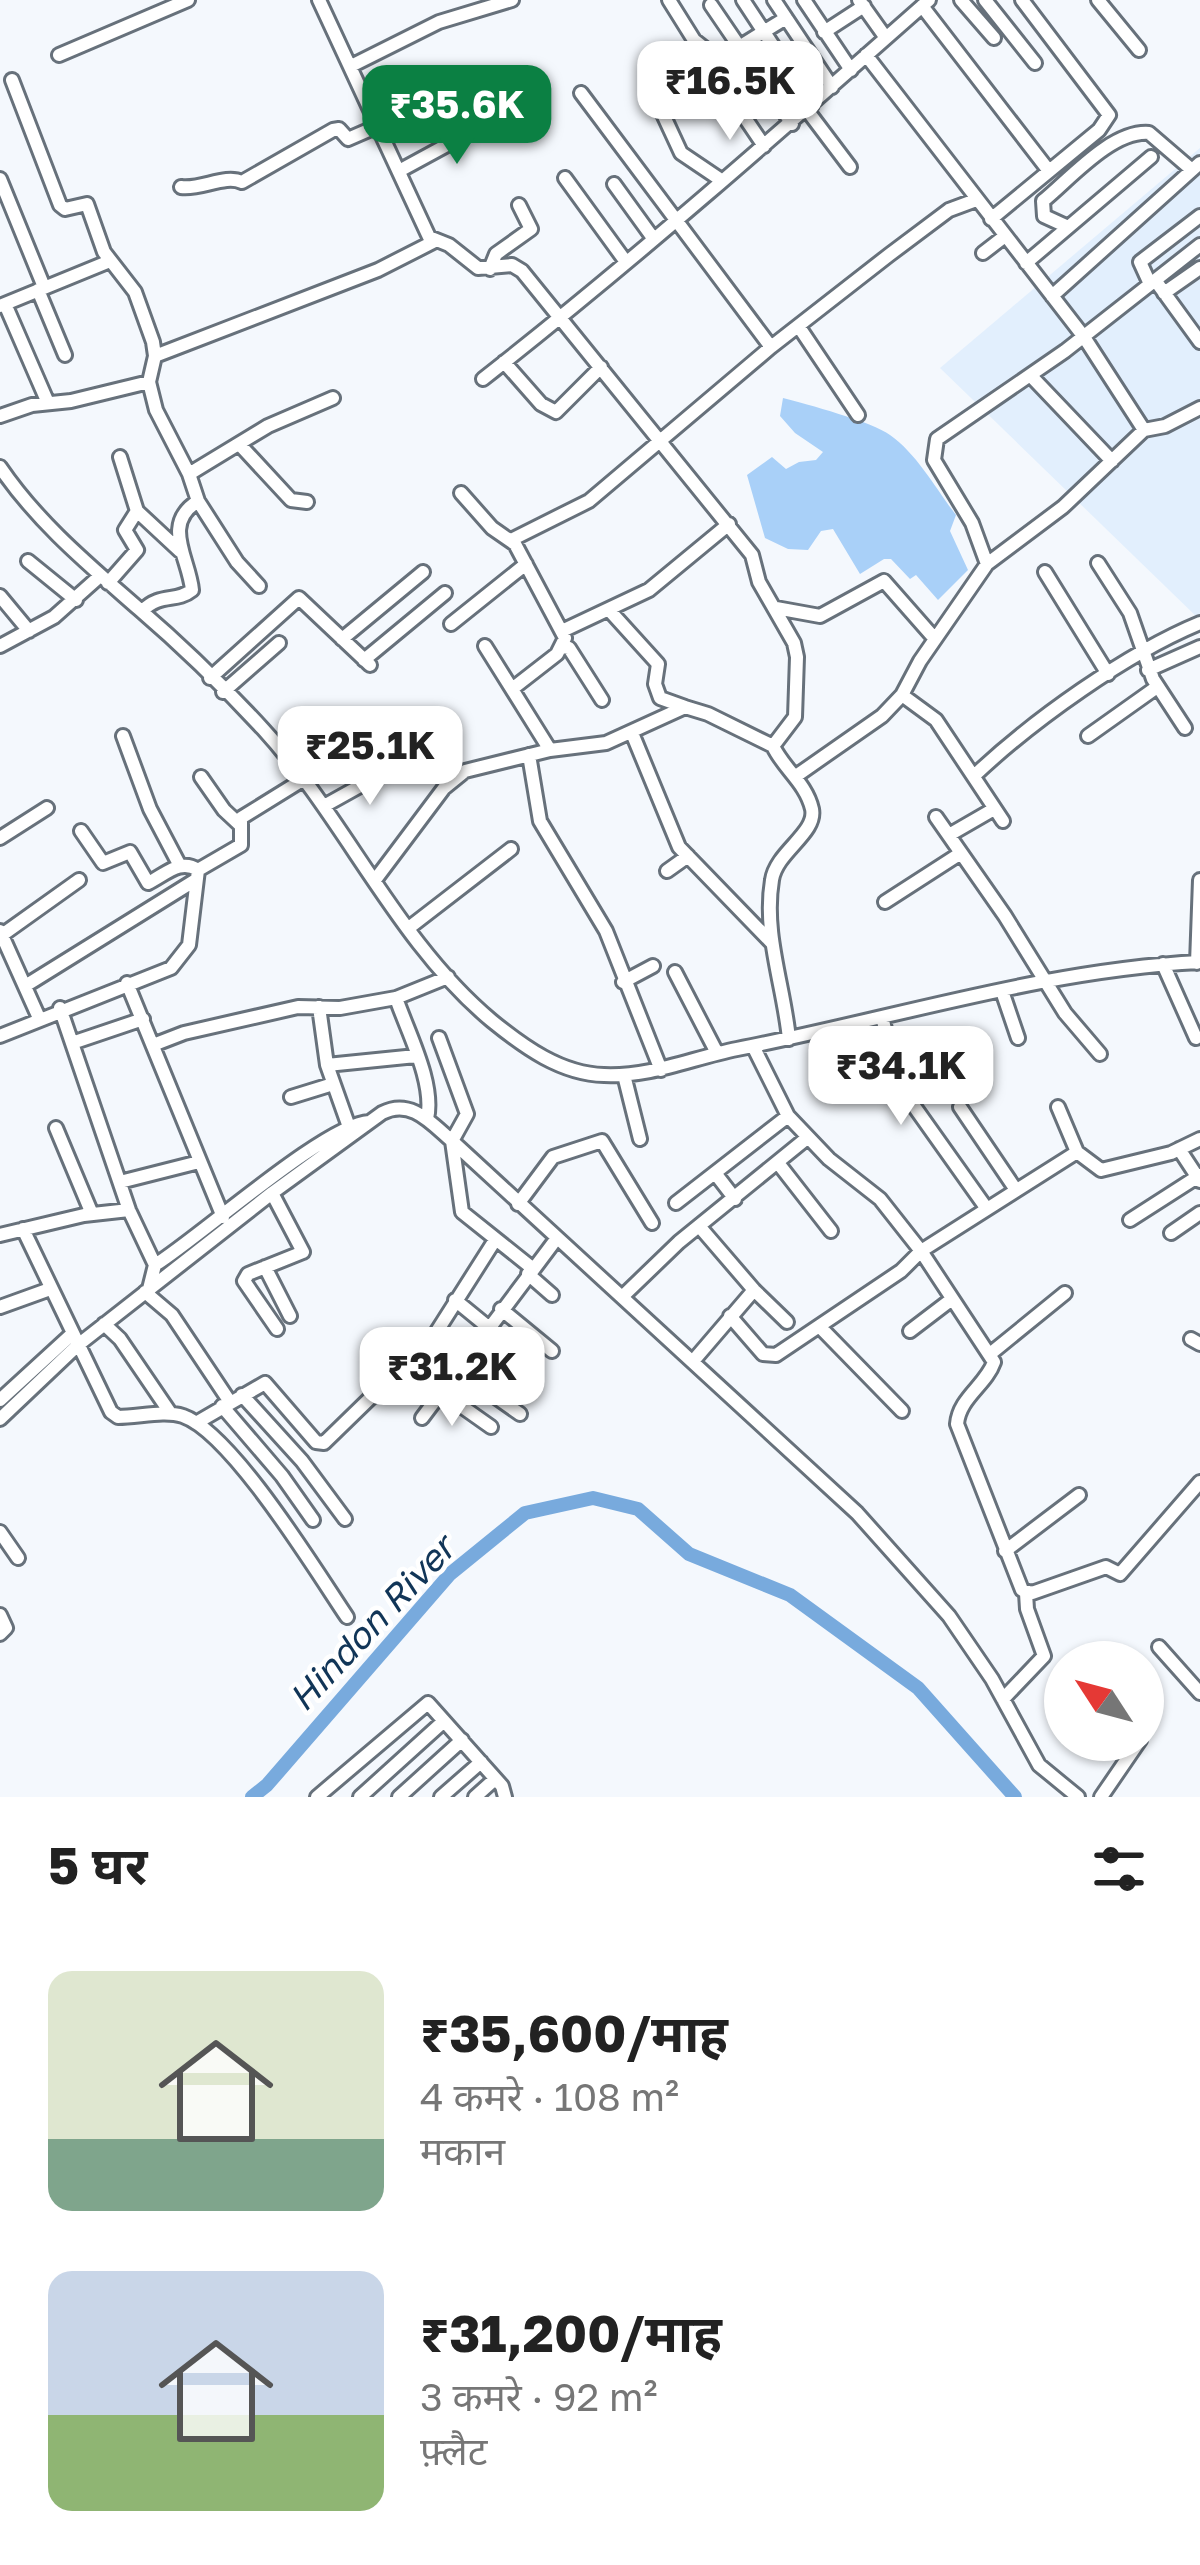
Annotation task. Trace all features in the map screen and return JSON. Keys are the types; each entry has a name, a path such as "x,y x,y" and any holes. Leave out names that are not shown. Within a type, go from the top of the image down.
{"street":[{"path":"59,55 188,0"},
{"path":"319,0 433,242"},
{"path":"350,66 439,22 512,0"},
{"path":"669,0 694,40 732,70 739,109 764,146"},
{"path":"743,0 850,167"},
{"path":"774,0 832,87"},
{"path":"961,0 994,38"},
{"path":"986,0 1035,63"},
{"path":"992,219 1099,130 1109,115 1022,0"},
{"path":"1098,0 1139,50"},
{"path":"809,2 851,70"},
{"path":"824,32 861,3 886,38"},
{"path":"483,379 792,124 925,3 1049,172"},
{"path":"711,5 792,124"},
{"path":"740,47 786,18"},
{"path":"866,55 1084,337 1144,430"},
{"path":"12,80 60,205 64,209 87,204 110,260 139,299 155,356 148,382 156,410 198,501 237,562 260,586"},
{"path":"581,93 771,347"},
{"path":"656,100 681,153 721,180"},
{"path":"399,171 491,121"},
{"path":"181,187 200,188 233,178 242,182 333,130 340,130 348,139 378,126"},
{"path":"1052,296 1196,166 1150,133 1133,134 1101,153 1042,201 1044,216 1068,227"},
{"path":"1026,263 1151,157"},
{"path":"565,178 626,262"},
{"path":"0,179 65,355"},
{"path":"614,184 653,238"},
{"path":"511,540 589,501 771,347 949,210 976,200"},
{"path":"490,269 493,257 531,229 518,205"},
{"path":"1200,216 1140,262 1200,342"},
{"path":"983,253 1005,236"},
{"path":"155,356 408,257 433,242 449,245 469,265 518,267 752,555 759,582 794,643 798,685 794,717 772,746"},
{"path":"987,564 972,523 934,460 934,447 946,431 1031,376 1200,245"},
{"path":"505,248 514,260 512,265"},
{"path":"48,403 3,305 110,260"},
{"path":"1164,293 1200,268"},
{"path":"799,327 858,415"},
{"path":"504,362 554,412 602,368"},
{"path":"1031,376 1112,461"},
{"path":"0,416 148,382"},
{"path":"189,474 268,426 333,398"},
{"path":"796,776 866,729 902,695 987,564 1063,508 1144,430 1165,426 1200,408"},
{"path":"239,445 291,500 307,502"},
{"path":"120,457 136,511 182,554"},
{"path":"0,467 40,518 264,731 448,976 492,1021 539,1055 575,1070 624,1075 662,1070 1045,980 1198,963 1200,880"},
{"path":"461,494 511,540 562,631 564,647"},
{"path":"142,611 157,598 182,596 192,590 177,526 189,506 198,501"},
{"path":"0,646 76,600 135,554 124,530 136,511"},
{"path":"562,631 649,590 729,524"},
{"path":"28,561 76,600"},
{"path":"1098,563 1130,613 1148,670 1185,728"},
{"path":"451,624 526,564"},
{"path":"342,639 423,572"},
{"path":"1045,572 1108,674"},
{"path":"775,608 820,616 884,581 935,639"},
{"path":"210,678 295,598 304,601 367,662 446,593"},
{"path":"0,596 29,631"},
{"path":"610,610 658,664 655,684 660,698 708,713 772,746 796,776 812,817 772,874 771,943 789,1039"},
{"path":"974,775 1142,651 1200,623"},
{"path":"223,692 279,643"},
{"path":"485,646 550,750"},
{"path":"512,688 564,647"},
{"path":"564,647 602,700"},
{"path":"1148,670 1200,647"},
{"path":"1088,736 1157,687"},
{"path":"902,695 936,721 999,815 949,835"},
{"path":"375,880 454,778 550,750 606,743 685,707"},
{"path":"632,733 674,839 771,943"},
{"path":"123,736 150,809 180,866 196,876"},
{"path":"529,755 540,820 565,867 594,906 662,1070"},
{"path":"323,806 394,767"},
{"path":"202,777 239,824"},
{"path":"25,986 237,850 242,841 241,818 304,779"},
{"path":"0,838 47,808"},
{"path":"936,817 1065,1013 1100,1054"},
{"path":"82,831 103,863 130,852 146,882 180,866"},
{"path":"410,927 511,849"},
{"path":"885,902 961,853"},
{"path":"667,871 688,856"},
{"path":"0,1036 163,972 184,953 191,934 196,876"},
{"path":"39,1018 1,933 79,880"},
{"path":"1163,964 1196,1038"},
{"path":"623,982 653,966"},
{"path":"675,972 717,1054"},
{"path":"153,1046 229,1021 298,1007 340,1008 397,998 448,976"},
{"path":"127,983 223,1217"},
{"path":"1002,991 1018,1038"},
{"path":"397,998 431,1102 427,1119"},
{"path":"319,1007 327,1065 349,1127"},
{"path":"61,1009 129,1210 154,1265"},
{"path":"882,1017 899,1085 987,1209"},
{"path":"72,1043 143,1019"},
{"path":"439,1038 467,1114 452,1141 462,1212 551,1295"},
{"path":"753,1046 788,1116 807,1138 880,1198 991,1354 994,1366 961,1406 957,1424 1018,1585 1026,1593 1044,1656 1003,1699"},
{"path":"327,1065 416,1056"},
{"path":"624,1075 640,1139"},
{"path":"291,1096 333,1084"},
{"path":"0,1400 370,1122 397,1107 412,1109 694,1360 871,1528 949,1616 1040,1766 1078,1797"},
{"path":"961,1107 1016,1190"},
{"path":"1058,1107 1077,1152 1095,1168 1110,1170 1200,1138"},
{"path":"676,1204 788,1116"},
{"path":"147,1290 154,1265 296,1161 349,1127 370,1122"},
{"path":"56,1128 92,1214"},
{"path":"622,1297 699,1226 807,1138"},
{"path":"518,1204 553,1157 602,1141 652,1223"},
{"path":"1130,1220 1199,1177 1179,1149"},
{"path":"730,1316 770,1357 901,1270 921,1250 1077,1152"},
{"path":"120,1182 200,1162"},
{"path":"778,1163 831,1231"},
{"path":"715,1173 735,1199"},
{"path":"272,1193 303,1249 300,1255 248,1274 244,1281 277,1329"},
{"path":"0,1235 129,1210"},
{"path":"1171,1233 1200,1213"},
{"path":"699,1226 788,1322"},
{"path":"23,1229 111,1412 118,1417 171,1414 196,1423 269,1501 347,1617"},
{"path":"422,1418 557,1238"},
{"path":"196,1423 266,1383 321,1444 434,1336 495,1240"},
{"path":"265,1268 290,1316"},
{"path":"0,1307 50,1289"},
{"path":"147,1290 172,1315 313,1520"},
{"path":"694,1360 754,1290"},
{"path":"991,1354 1065,1293"},
{"path":"910,1331 952,1299"},
{"path":"455,1300 488,1327"},
{"path":"501,1310 552,1352"},
{"path":"104,1324 120,1339 171,1414"},
{"path":"818,1327 902,1411"},
{"path":"0,1419 75,1340"},
{"path":"456,1369 520,1414"},
{"path":"440,1391 491,1427"},
{"path":"231,1401 302,1461 346,1519"},
{"path":"1026,1593 1106,1567 1123,1573 1200,1482"},
{"path":"1005,1551 1079,1495"},
{"path":"0,1532 17,1558"},
{"path":"0,1615 6,1628 0,1634"},
{"path":"1164,1653 1200,1693"},
{"path":"317,1797 428,1703 495,1779 505,1797"},
{"path":"360,1797 444,1721"},
{"path":"400,1797 462,1740"},
{"path":"1101,1797 1125,1761"},
{"path":"441,1797 481,1762"},
{"path":"475,1797 495,1779"}],"shaded area":[{"path":"1200,148 1200,620 940,368"},
{"path":"783,398 881,430 926,472 956,515 950,531 968,570 938,600 916,575 910,579 891,559 860,574 833,529 821,531 808,550 788,549 765,538 747,475 772,457 786,469 816,460 823,452 780,416"}],"waterway":[{"name":"Hindon River","path":"252,1797 450,1574 525,1513 593,1498 638,1509 689,1554 790,1595 918,1688 1015,1797"}]}
